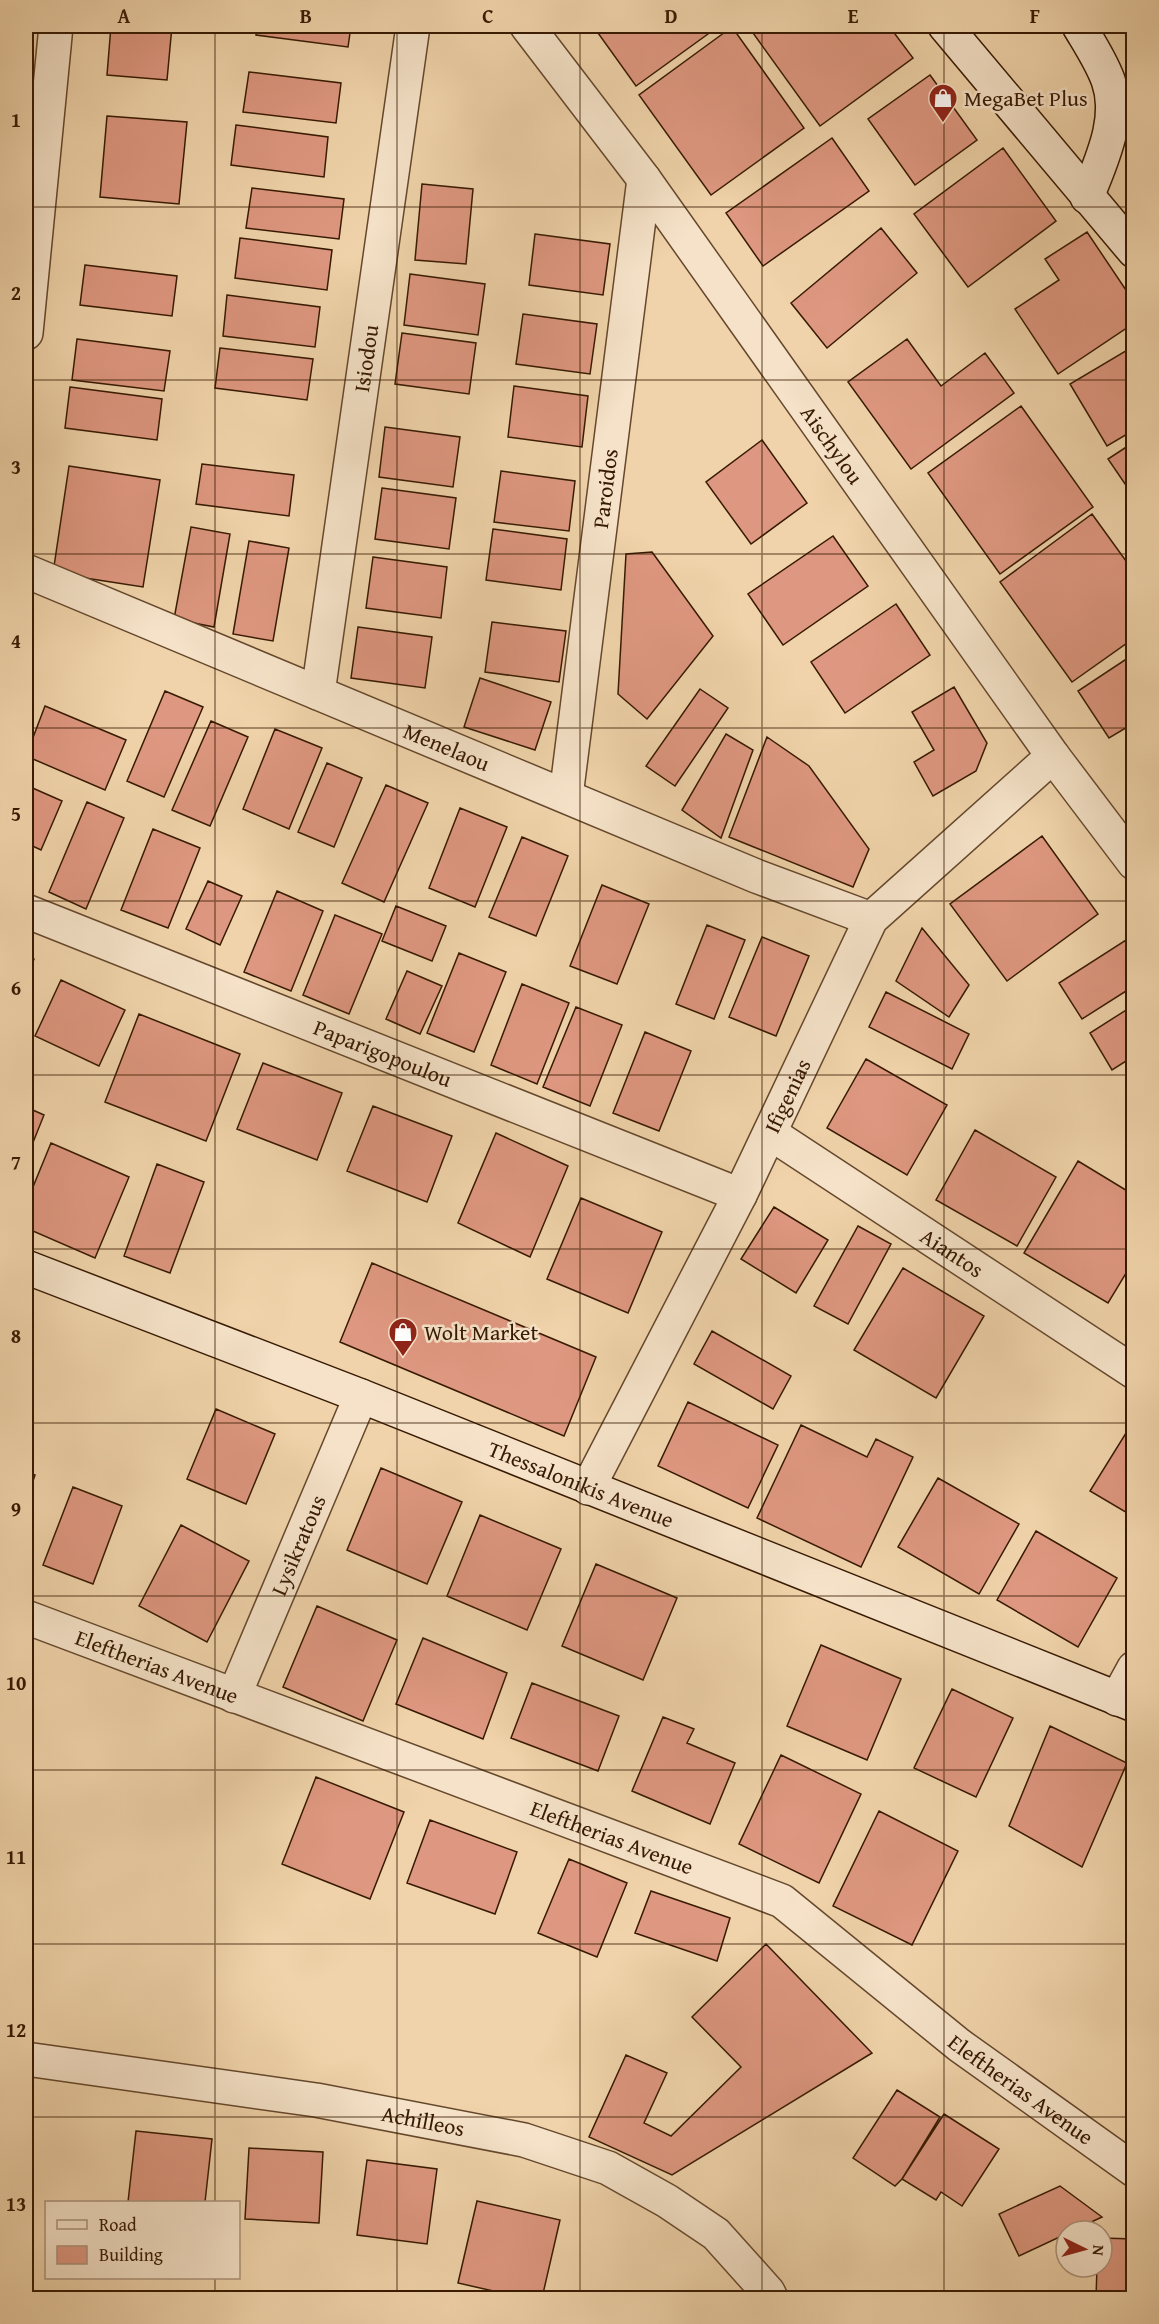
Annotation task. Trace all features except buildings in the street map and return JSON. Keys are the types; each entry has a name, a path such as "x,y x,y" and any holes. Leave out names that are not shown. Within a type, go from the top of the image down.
{"street":[{"path":"26,333 56,26"},
{"name":"Isiodou","path":"318,693 413,26"},
{"name":"Aischylou","path":"527,26 644,179 1053,756 1134,863"},
{"path":"945,26 1134,251"},
{"path":"1079,26 1108,81 1113,113 1107,146 1087,197"},
{"name":"Paroidos","path":"566,796 644,179"},
{"name":"Menelaou","path":"26,571 756,876 871,919"},
{"name":"Ifigenias","path":"588,1488 740,1195 871,919 1053,756"},
{"name":"Paparigopoulou","path":"26,911 740,1195"},
{"name":"Aiantos","path":"770,1133 1134,1372"},
{"name":"Thessalonikis Avenue","path":"26,1268 362,1396 1125,1702"},
{"name":"Lysikratous","path":"234,1696 362,1396"},
{"name":"Eleftherias Avenue","path":"26,1617 782,1901 959,2045 1134,2169"},
{"path":"1125,1702 1134,1668"},
{"name":"Achilleos","path":"26,2059 316,2100 524,2140 608,2168 667,2201 716,2234 771,2298"}],"place":[{"name":"MegaBet Plus","path":"943,124"},
{"name":"Wolt Market","path":"403,1358"}]}
